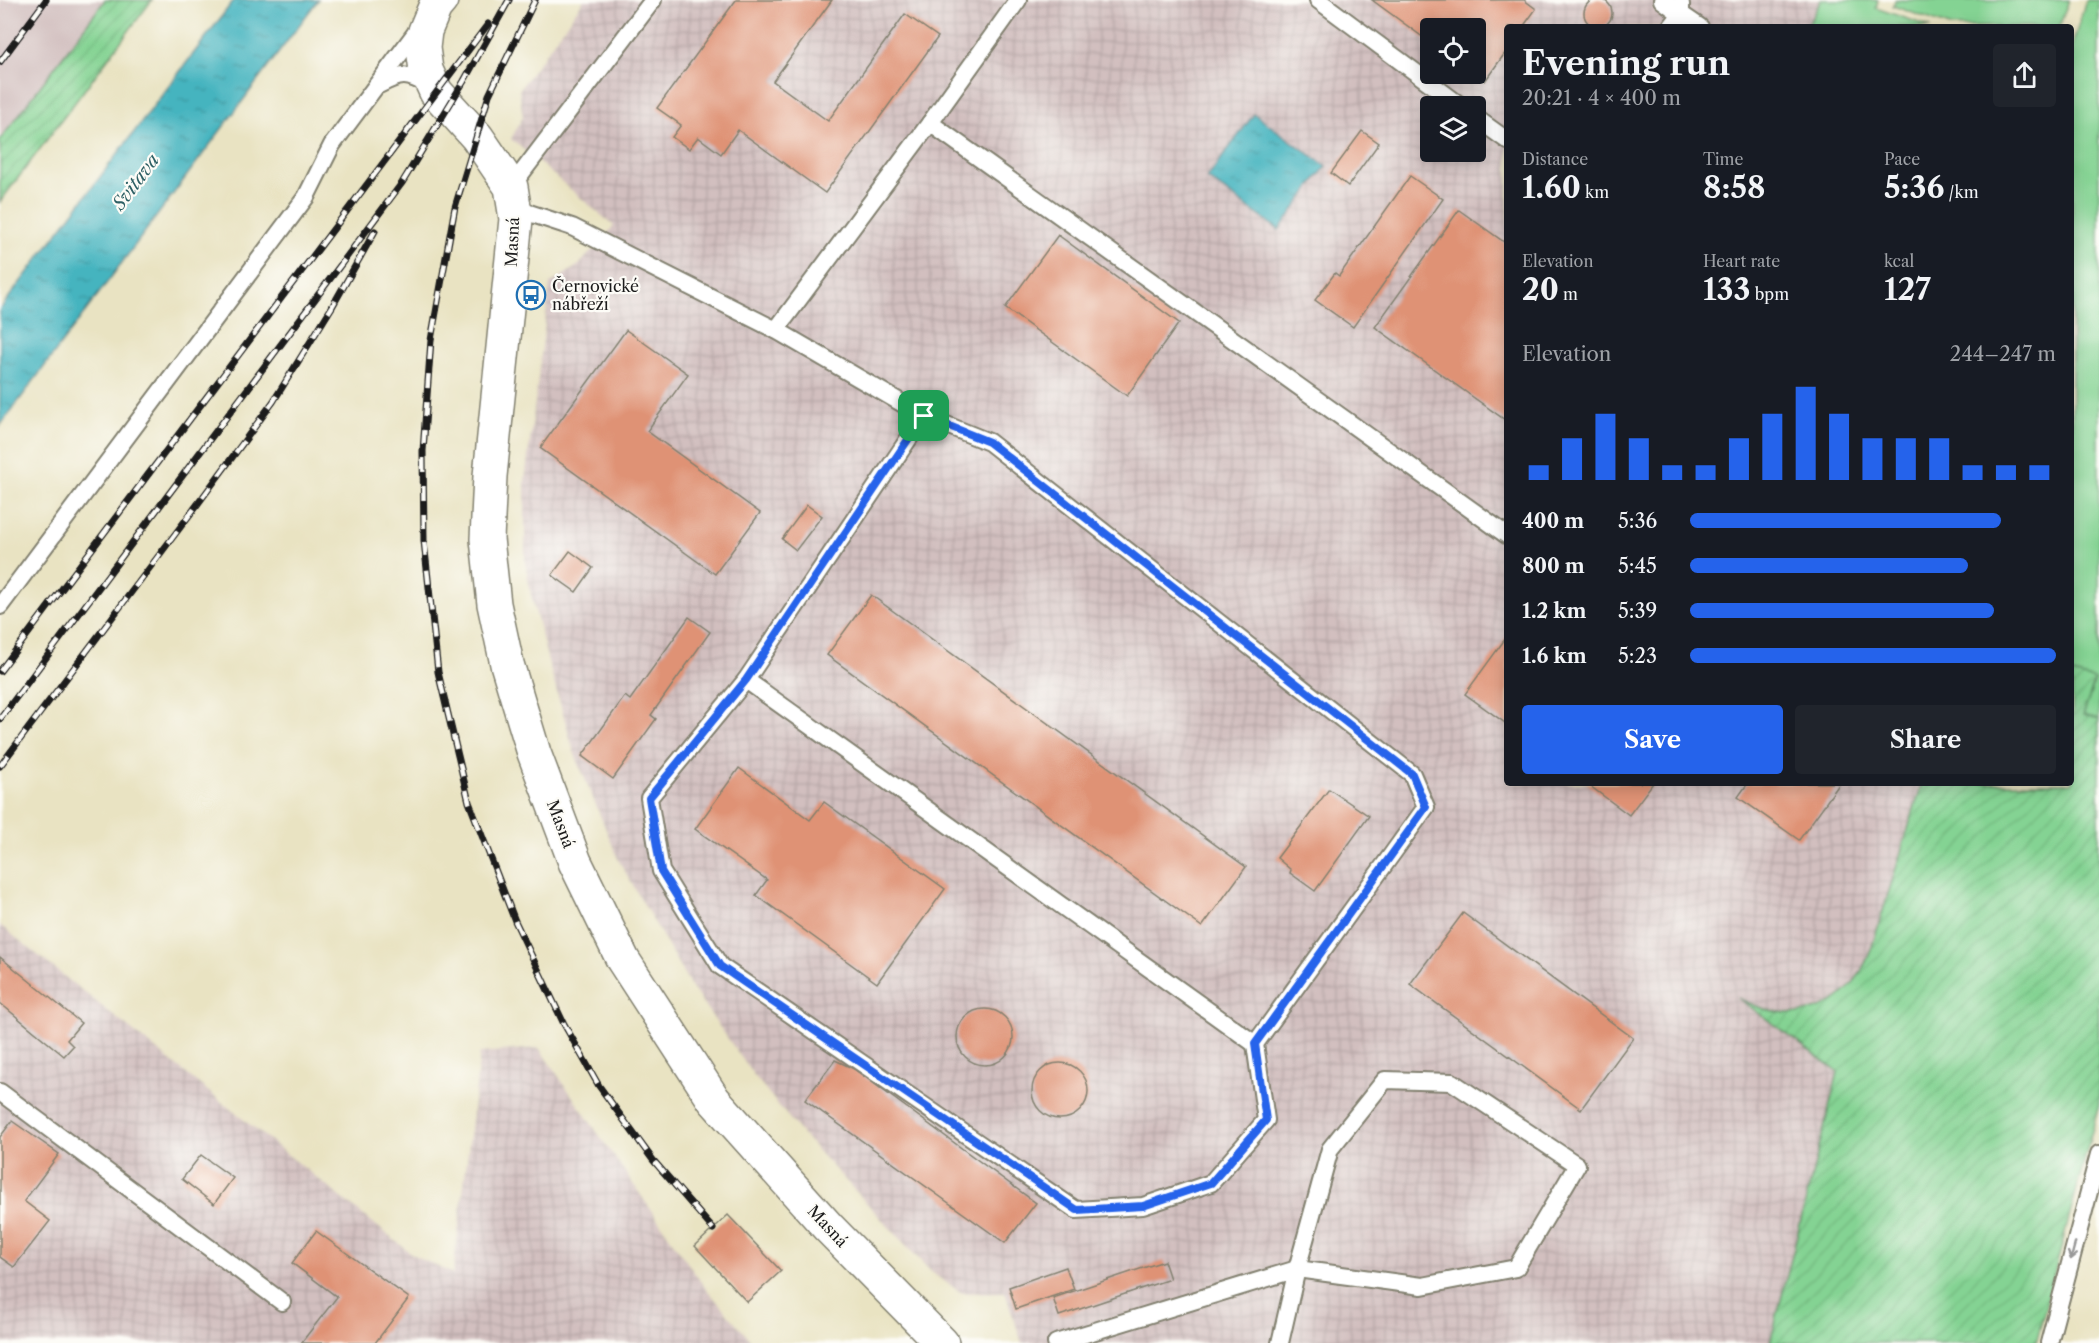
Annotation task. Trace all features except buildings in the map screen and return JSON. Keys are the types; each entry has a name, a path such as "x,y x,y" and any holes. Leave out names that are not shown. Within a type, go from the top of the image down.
{"street":[{"path":"438,4 416,48 433,88 477,137 512,197"},
{"name":"Masná","path":"512,197 516,219 490,476 487,539 494,604 507,664 534,753 575,862 623,960 714,1100 828,1227 942,1343"}],"lane":[{"path":"653,0 512,197 776,330 924,416 989,442 1412,774 1426,807 1255,1044 1266,1120 1211,1183 1143,1206 1077,1210 720,966 661,871 649,798 746,680 924,416"},
{"path":"776,330 1018,0"},
{"path":"1318,0 1448,96"},
{"path":"1662,0 1678,14 1695,24"},
{"path":"0,606 306,197 332,145 376,86 416,48"},
{"path":"376,86 399,75 415,78 433,88"},
{"path":"930,123 1504,533"},
{"path":"1486,125 1504,138"},
{"path":"746,680 1255,1044"},
{"path":"1056,1343 1297,1269 1422,1286 1516,1268 1577,1165 1452,1082 1384,1080 1330,1149 1297,1269 1280,1343"},
{"path":"0,1092 282,1302"},
{"path":"2049,1343 2099,1154"}],"shaded area":[{"path":"0,0 105,0 0,140"},
{"path":"584,0 1821,0 1809,24 1504,24 1504,786 1921,786 1871,950 1854,984 1834,1002 1816,1010 1795,1014 1757,1008 1744,1001 1838,1072 1770,1343 1022,1343 1005,1292 962,1293 932,1273 802,1134 753,1074 692,988 619,861 574,752 531,595 525,561 525,480 550,284 579,265 614,226 511,139 523,117 519,90"},
{"path":"0,925 412,1254 453,1274 480,1053 539,1048 703,1285 753,1343 0,1343"}],"green space":[{"path":"105,0 152,0 0,202 0,140"},
{"path":"1821,0 1878,0 1876,8 1922,24 1809,24"},
{"path":"1895,0 2069,0 2060,24 1944,24 1893,6"},
{"path":"2086,0 2099,0 2099,719 2083,716 2095,680 2074,675 2074,39"},
{"path":"2074,675 2095,680 2083,715 2099,719 2099,1105 2036,1343 1770,1343 1838,1072 1738,998 1780,1012 1800,1013 1818,1009 1834,1001 1848,988 1861,971 1871,950 1921,786 2074,786"}],"water":[{"name":"Svitava","path":"234,0 318,0 0,426 0,309"},
{"path":"1254,114 1326,166 1279,230 1207,178"}],"railway":[{"path":"0,62 46,0"},
{"path":"0,719 402,183 464,81 509,0"},
{"path":"535,0 489,95 455,207 431,340 423,451 424,541 438,672 469,802 515,921 564,1024 599,1086 653,1160 713,1229"},
{"path":"0,671 488,24"},
{"path":"0,766 273,402 332,307 375,231"}],"place":[{"name":"Černovické nábřeží","path":"531,295"}],"route":[{"path":"924,416 989,442 1412,774 1426,807 1255,1044 1266,1120 1211,1183 1143,1206 1077,1210 720,966 661,871 649,798 746,680 924,416"}]}
